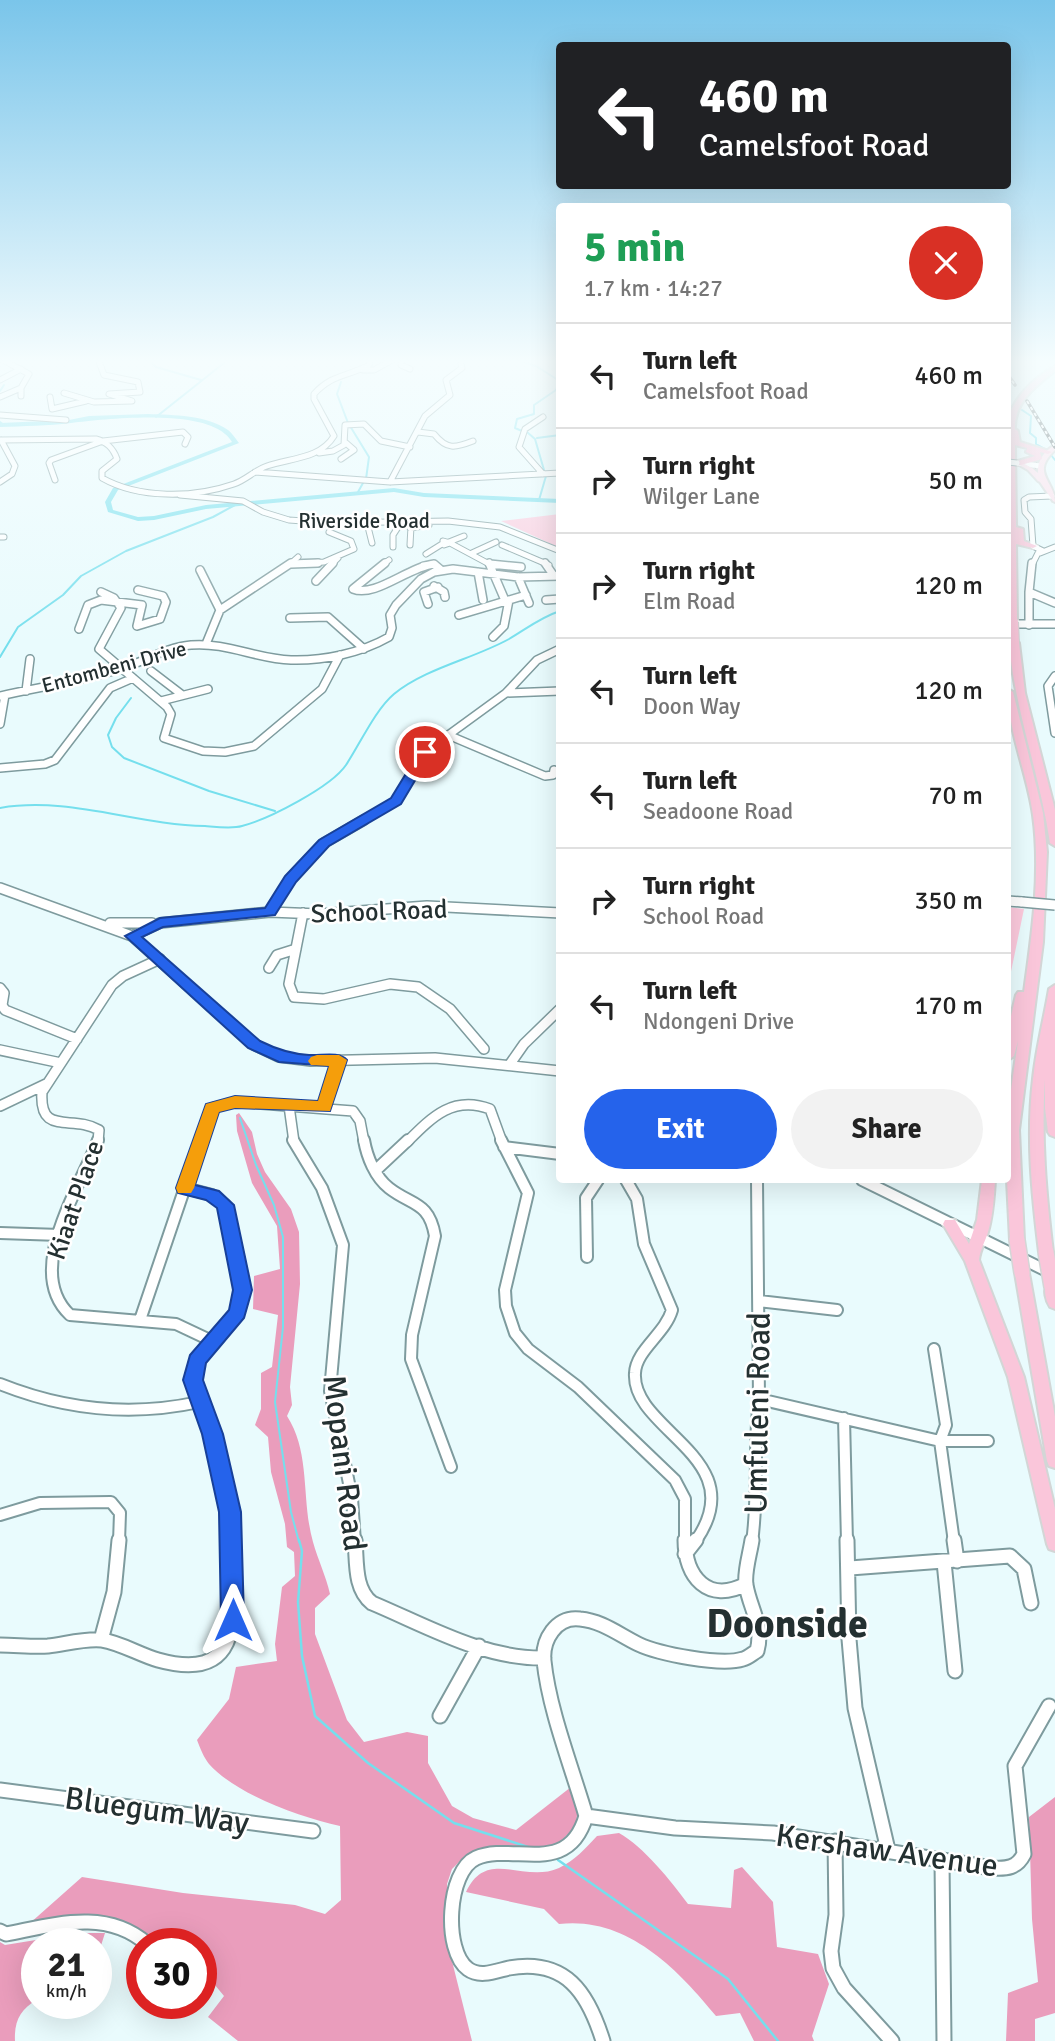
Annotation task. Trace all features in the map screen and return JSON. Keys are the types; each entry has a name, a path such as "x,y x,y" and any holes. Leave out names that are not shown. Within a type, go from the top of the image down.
{"highway":[{"path":"1040,454 1015,462 1011,623 1015,670 1052,815 1055,843"},
{"path":"1012,516 1018,527 1020,543 1036,550"},
{"path":"1013,573 1023,555 1036,550"},
{"path":"1011,704 1038,813 1042,852 1041,909 1012,1130 1017,1240 1055,1461"},
{"path":"1011,1044 1029,969 1035,961"},
{"path":"1055,989 1039,1082 1037,1124 1040,1203 1046,1252 1054,1281 1055,1303"},
{"path":"1049,1025 1054,1038 1052,1108 1055,1132"},
{"path":"972,1260 973,1248 980,1238 988,1183"},
{"path":"950,1224 972,1260 1016,1377 1055,1544"}],"main road":[{"path":"1045,485 1040,466 1046,454"},
{"path":"1015,462 1032,470 1054,498"}],"street":[{"path":"0,482 15,469 7,454"},
{"path":"55,480 49,463 67,454"},
{"path":"114,454 116,461 102,471 101,475 113,484 131,489 169,492 223,487 237,483 254,472 309,454"},
{"path":"341,459 348,454"},
{"path":"390,482 406,454"},
{"path":"525,454 543,474"},
{"path":"1015,462 1040,466"},
{"path":"254,472 390,482 556,473"},
{"name":"Riverside Road","path":"169,492 198,498 243,501 289,520 411,525 448,521 500,527 556,549"},
{"path":"1029,625 1027,600 1036,550 1031,519 1024,512 1024,499 1054,498"},
{"path":"372,543 368,527 401,523"},
{"path":"393,547 393,535 401,523"},
{"path":"410,545 411,525 450,525"},
{"path":"291,564 310,565 353,551 354,545 351,541 329,532"},
{"path":"426,554 464,536"},
{"path":"447,543 490,564 521,567"},
{"path":"472,553 499,543 550,565 556,574"},
{"path":"1036,550 1055,547"},
{"path":"206,644 220,610 298,557"},
{"path":"316,581 338,558"},
{"path":"389,560 367,576 355,591 370,591 423,565 434,564 441,570 518,577 556,576"},
{"path":"490,564 494,579 506,599 505,624 499,634 493,637"},
{"path":"200,570 220,610"},
{"name":"Entombeni Drive","path":"2,695 121,669 169,650 206,644 290,660 340,655 364,649 389,637 392,633 390,619 393,609 424,576 441,570"},
{"path":"477,618 484,604 478,572"},
{"path":"518,577 529,603"},
{"path":"428,586 423,594 428,604"},
{"path":"413,587 438,587 444,592 444,597"},
{"path":"79,629 90,603 119,602 142,605 136,626 160,619 166,602 163,596 138,590"},
{"path":"101,592 119,602"},
{"path":"1029,592 1055,603"},
{"path":"459,615 484,604 526,595"},
{"path":"546,600 556,599"},
{"path":"119,602 120,612 98,646 100,652 161,701 171,714 163,735 170,742 203,751 246,749 260,742 322,689 340,655"},
{"path":"290,618 328,617 364,649"},
{"path":"1011,623 1055,624"},
{"path":"270,912 290,879 324,843 396,801 425,752 506,693 532,664 556,651"},
{"path":"26,691 30,659"},
{"path":"151,671 181,694"},
{"path":"1055,676 1048,686 1055,733"},
{"path":"0,768 45,764 55,760 110,688 133,678"},
{"path":"161,701 208,689"},
{"path":"506,693 556,691"},
{"path":"0,724 2,695"},
{"path":"448,735 545,776 553,775 554,770"},
{"path":"0,888 132,936 254,1045 266,1052 311,1061 435,1058 556,1070"},
{"path":"1011,901 1055,905"},
{"name":"School Road","path":"132,936 160,923 270,912 303,913 427,906 556,913"},
{"path":"303,913 289,984 294,997 311,1001 385,985 407,984 426,990 442,1002 484,1049"},
{"path":"97,922 160,923"},
{"path":"269,968 277,955 296,949"},
{"path":"0,1106 48,1083 117,979 160,959"},
{"path":"0,988 4,993 2,1005 5,1010 77,1039"},
{"path":"510,1064 524,1044 556,1013"},
{"path":"0,1050 61,1063"},
{"path":"324,1107 339,1060"},
{"name":"Kiaat Place","path":"48,1083 42,1092 41,1104 41,1112 48,1120 89,1124 99,1130 100,1136 60,1235 50,1273 51,1285 61,1308 70,1315 86,1318 176,1324 212,1341"},
{"path":"140,1320 209,1112 218,1105 235,1102 353,1111 361,1120 366,1152 387,1187 419,1204 434,1221 435,1236 412,1335 411,1359 451,1466"},
{"path":"376,1170 443,1109 458,1103 483,1105 494,1115 504,1147 528,1193 505,1287 506,1309 515,1334 530,1352 572,1382 672,1476 685,1499 685,1554 695,1578 707,1587 723,1592 736,1590 746,1584"},
{"name":"Mopani Road","path":"289,1106 294,1143 322,1188 343,1245 330,1391 352,1498 359,1586 363,1596 372,1603 478,1646 524,1660 544,1658"},
{"path":"504,1147 556,1154"},
{"path":"587,1257 586,1198 596,1183"},
{"path":"628,1183 636,1199 644,1244 672,1310 665,1332 639,1356 635,1382 647,1409 679,1438 699,1464 710,1490 711,1510 705,1529 685,1554"},
{"name":"Umfuleni Road","path":"544,1658 545,1639 552,1630 568,1619 577,1618 601,1623 640,1645 675,1656 743,1659 752,1656 759,1644 756,1608 746,1584 756,1514 755,1430 759,1399 757,1183"},
{"path":"868,1183 980,1238 1054,1281"},
{"path":"0,1645 26,1647 101,1640 134,1653 191,1667 212,1660 227,1646 233,1620 230,1512 212,1434 193,1380 193,1370 197,1360 238,1312 242,1302 241,1278 225,1205 212,1195 185,1188"},
{"path":"0,1233 60,1235"},
{"path":"759,1301 837,1310"},
{"path":"934,1349 946,1425 940,1441 956,1671"},
{"path":"0,1384 64,1405 153,1409 199,1402"},
{"path":"759,1399 940,1441 988,1441"},
{"path":"844,1418 850,1568 849,1639 855,1708 888,1850"},
{"path":"0,1515 17,1507 51,1502 111,1502 117,1506 120,1513 117,1586 101,1640"},
{"path":"850,1568 1010,1556 1020,1562 1031,1603"},
{"path":"440,1716 478,1646"},
{"path":"544,1658 548,1684 586,1816 580,1831 572,1840 545,1856 482,1855 464,1865 454,1886 454,1941 459,1962 477,1974 538,1966 562,1974 576,1984 586,1997 594,2011 603,2041"},
{"name":"Kershaw Avenue","path":"586,1816 675,1828 773,1833 1004,1869 1021,1863 1024,1854 1015,1766 1049,1706"},
{"name":"Bluegum Way","path":"0,1790 313,1831"},
{"path":"835,1841 836,1915 831,1951 833,1968 844,1988 892,2041"},
{"path":"942,1861 944,2041"},
{"path":"0,1931 6,1934 89,1922 111,1923 126,1928"}],"shaded area":[{"path":"556,514 556,546 501,521"},
{"path":"1011,907 1024,909 1011,972"},
{"path":"239,1113 252,1132 265,1172 291,1209 299,1232 300,1284 290,1387 292,1405 287,1416 300,1445 309,1526 330,1594 315,1608 315,1634 347,1720 364,1742 407,1732 428,1736 428,1763 452,1806 473,1818 516,1830 571,1787 578,1804 576,1826 561,1841 532,1853 473,1852 452,1869 447,1884 450,1953 472,2041 238,2041 210,2019 217,2019 217,2005 224,1996 217,1987 217,1928 134,1928 122,1921 97,1917 29,1924 82,1877 183,1893 295,1905 325,1914 341,1900 340,1826 288,1811 236,1786 209,1764 197,1740 229,1699 236,1667 277,1661 275,1644 282,1587 295,1576 294,1552 287,1547 285,1524 271,1472 268,1437 255,1425 261,1409 261,1373 272,1367 278,1315 253,1309 254,1276 280,1269 277,1226 252,1183 237,1131 236,1115"},
{"path":"1055,1797 1055,2013 1035,2019 1035,2041 1006,2041 1008,1993 1038,1982 1032,1919 1029,1817"},
{"path":"619,1833 647,1855 688,1904 731,1908 734,1870 742,1867 773,1902 777,1947 818,1954 829,1984 812,2036 814,2041 754,2041 740,2013 716,2016 667,1964 628,1937 606,1928 559,1924 544,1909 466,1892 484,1872 507,1869 546,1872 575,1858 597,1836"},
{"path":"0,1942 5,1945 21,1942 21,2014 15,2041 0,2041"}],"waterway":[{"path":"206,454 115,489 108,502 110,511 138,519 154,518 206,507 394,490 424,495 556,501"},
{"path":"366,479 367,454"},
{"path":"539,454 544,470"},
{"path":"1051,455 1055,460"},
{"path":"539,500 546,476"},
{"path":"358,492 363,483"},
{"path":"0,657 18,627 63,595 81,576 126,551 213,517 235,505"},
{"path":"0,808 26,805 77,808 154,821 219,827 238,827 254,822 314,792 338,774 380,709 394,694 420,677 495,646 556,613"},
{"path":"131,698 116,718 108,735 112,747 124,758 209,791 275,811"},
{"path":"240,1118 256,1165 274,1205 283,1237 283,1327 275,1402 291,1512 299,1542"},
{"path":"299,1540 302,1551 298,1602 302,1656 315,1716 368,1763 454,1823 531,1848"},
{"path":"558,1860 728,1979 778,2041"}],"slow traffic":[{"path":"185,1188 206,1119 212,1108 235,1102 324,1107 339,1060 317,1061"}],"district":[{"name":"Doonside","path":"787,1623"}],"route":[{"path":"233,1620 230,1512 212,1434 195,1391 193,1370 197,1360 238,1312 243,1290 225,1205 212,1195 185,1188 206,1119 212,1108 235,1102 324,1107 339,1060 311,1061 279,1056 254,1045 149,948 132,936 160,923 270,912 290,879 324,843 340,831 396,801 425,752"}]}
